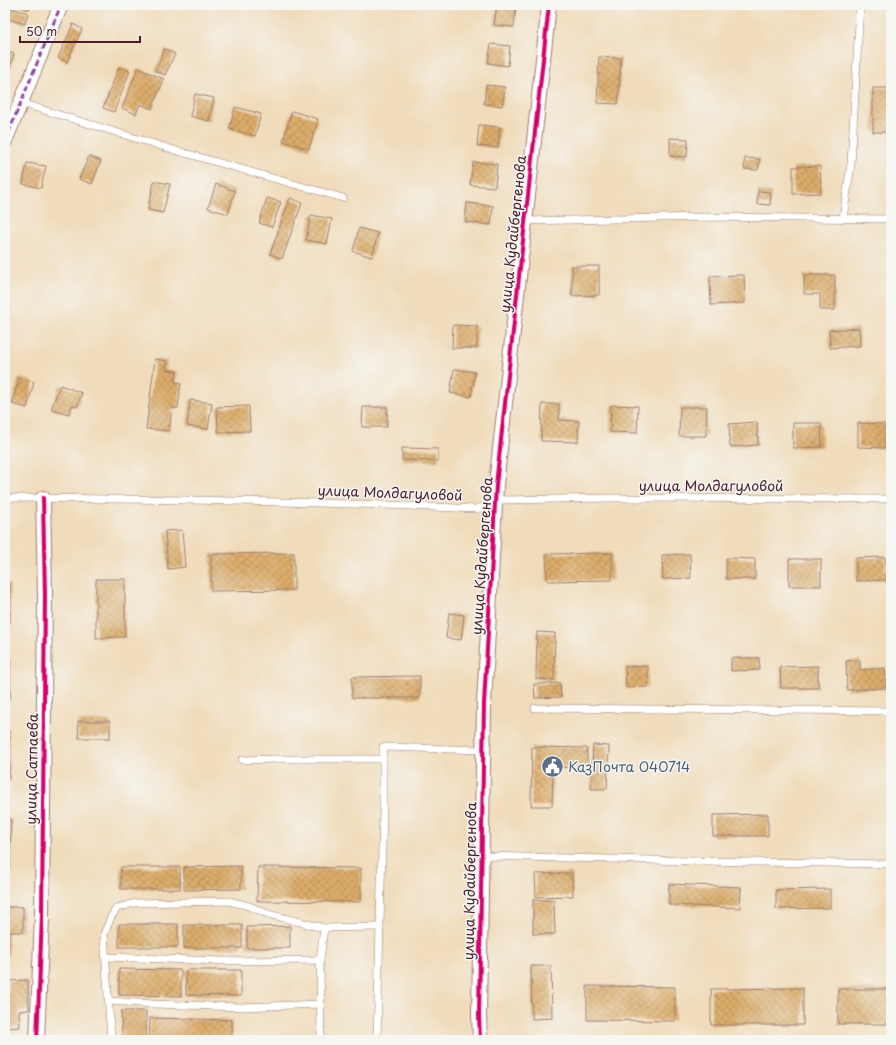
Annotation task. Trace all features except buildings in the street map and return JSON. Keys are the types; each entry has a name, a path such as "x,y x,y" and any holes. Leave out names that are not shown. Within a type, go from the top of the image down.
{"street":[{"path":"7,132 21,103 61,5"},
{"name":"улица Кудайбергенова","path":"480,1040 479,1015 484,704 496,500 549,5"},
{"name":"улица Сатпаева","path":"37,1040 42,886 45,595 43,498"}],"lane":[{"path":"843,218 851,164 860,5"},
{"path":"21,103 181,152 343,198"},
{"path":"525,221 706,217 891,219"},
{"name":"улица Молдагуловой","path":"5,498 133,499 381,505 476,509 488,506 496,500 612,498 891,500"},
{"path":"535,708 891,711"},
{"path":"377,1040 383,809 383,747 484,750"},
{"path":"242,760 383,759"},
{"path":"482,856 891,864"},
{"path":"111,1040 104,934 111,917 117,908 135,903 229,901 249,906 268,914 324,928 380,927"},
{"path":"321,1040 320,960 324,928"},
{"path":"106,957 222,961 320,960"},
{"path":"109,1001 242,1007 321,1004"}],"marked path":[{"path":"5,141 61,5"}],"cycle path":[{"path":"480,1040 479,1015 484,704 496,485 549,5"},
{"path":"37,1040 42,917 45,595 43,498"}],"place":[{"name":"КазПочта 040714","path":"553,767"}]}
